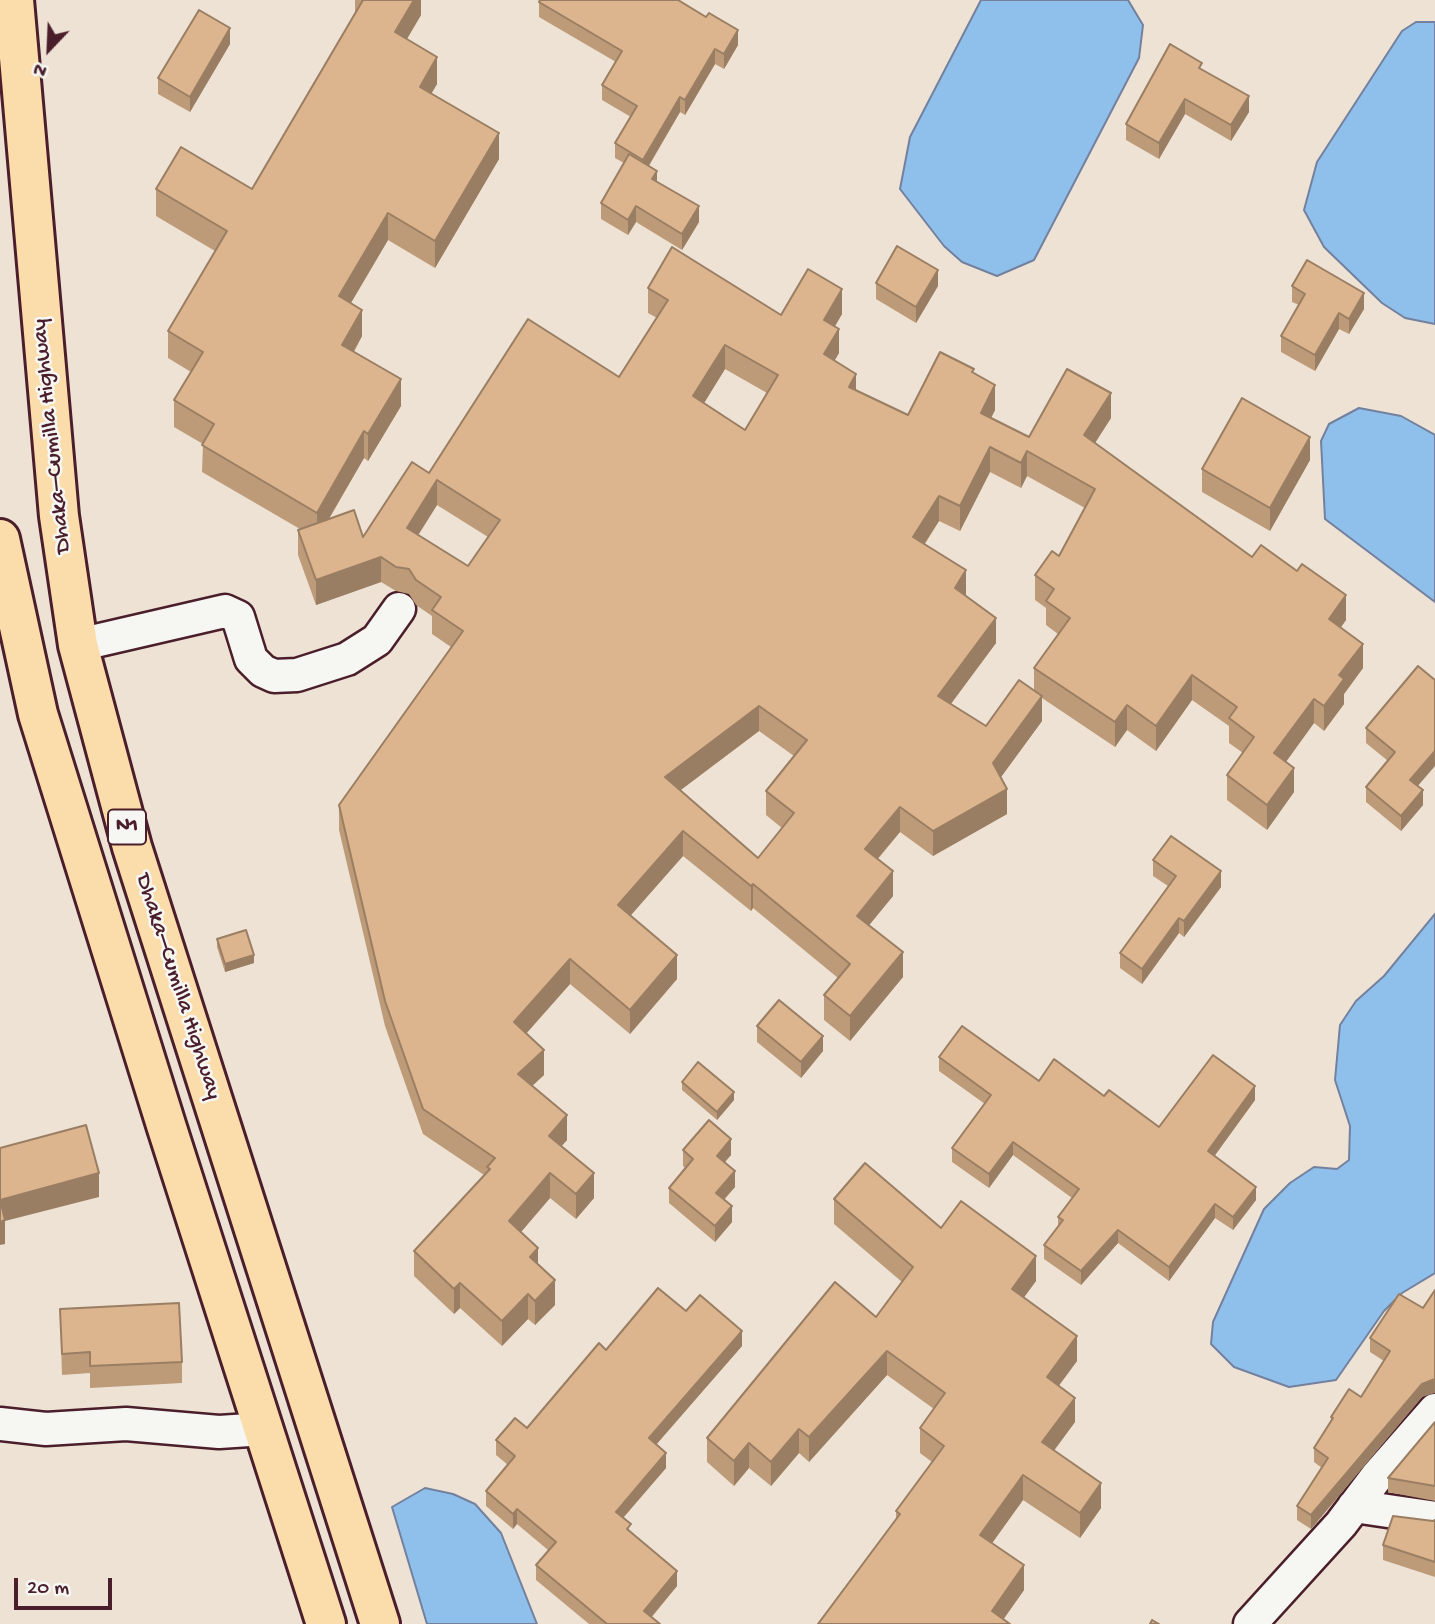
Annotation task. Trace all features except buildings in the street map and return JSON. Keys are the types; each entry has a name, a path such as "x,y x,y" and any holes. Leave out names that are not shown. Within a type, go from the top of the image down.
{"highway":[{"name":"Dhaka–Cumilla Highway","path":"14,0 59,516 78,645 132,847 380,1624"},
{"name":"N1","path":"0,539 38,714 326,1624"}],"street":[{"path":"78,645 225,611 238,617 251,659 263,671 274,676 297,675 347,659 377,640 399,609"},
{"path":"1250,1624 1435,1410"},
{"path":"0,1424 46,1429 126,1424 219,1432 265,1429"},
{"path":"1354,1506 1435,1518"}],"water":[{"path":"981,0 1128,0 1143,25 1139,58 1034,260 997,276 962,262 944,246 900,189 910,137"},
{"path":"1416,22 1435,22 1435,324 1405,318 1382,303 1324,247 1304,210 1317,162 1402,31"},
{"path":"1359,408 1401,416 1435,435 1435,602 1325,519 1321,441 1329,424"},
{"path":"1435,914 1435,1273 1402,1293 1384,1311 1336,1380 1289,1387 1234,1367 1211,1344 1213,1322 1264,1209 1290,1183 1314,1167 1337,1169 1349,1160 1350,1126 1335,1080 1340,1025 1356,1001 1384,976"},
{"path":"425,1488 453,1494 475,1504 501,1533 537,1624 427,1624 392,1507"}]}
